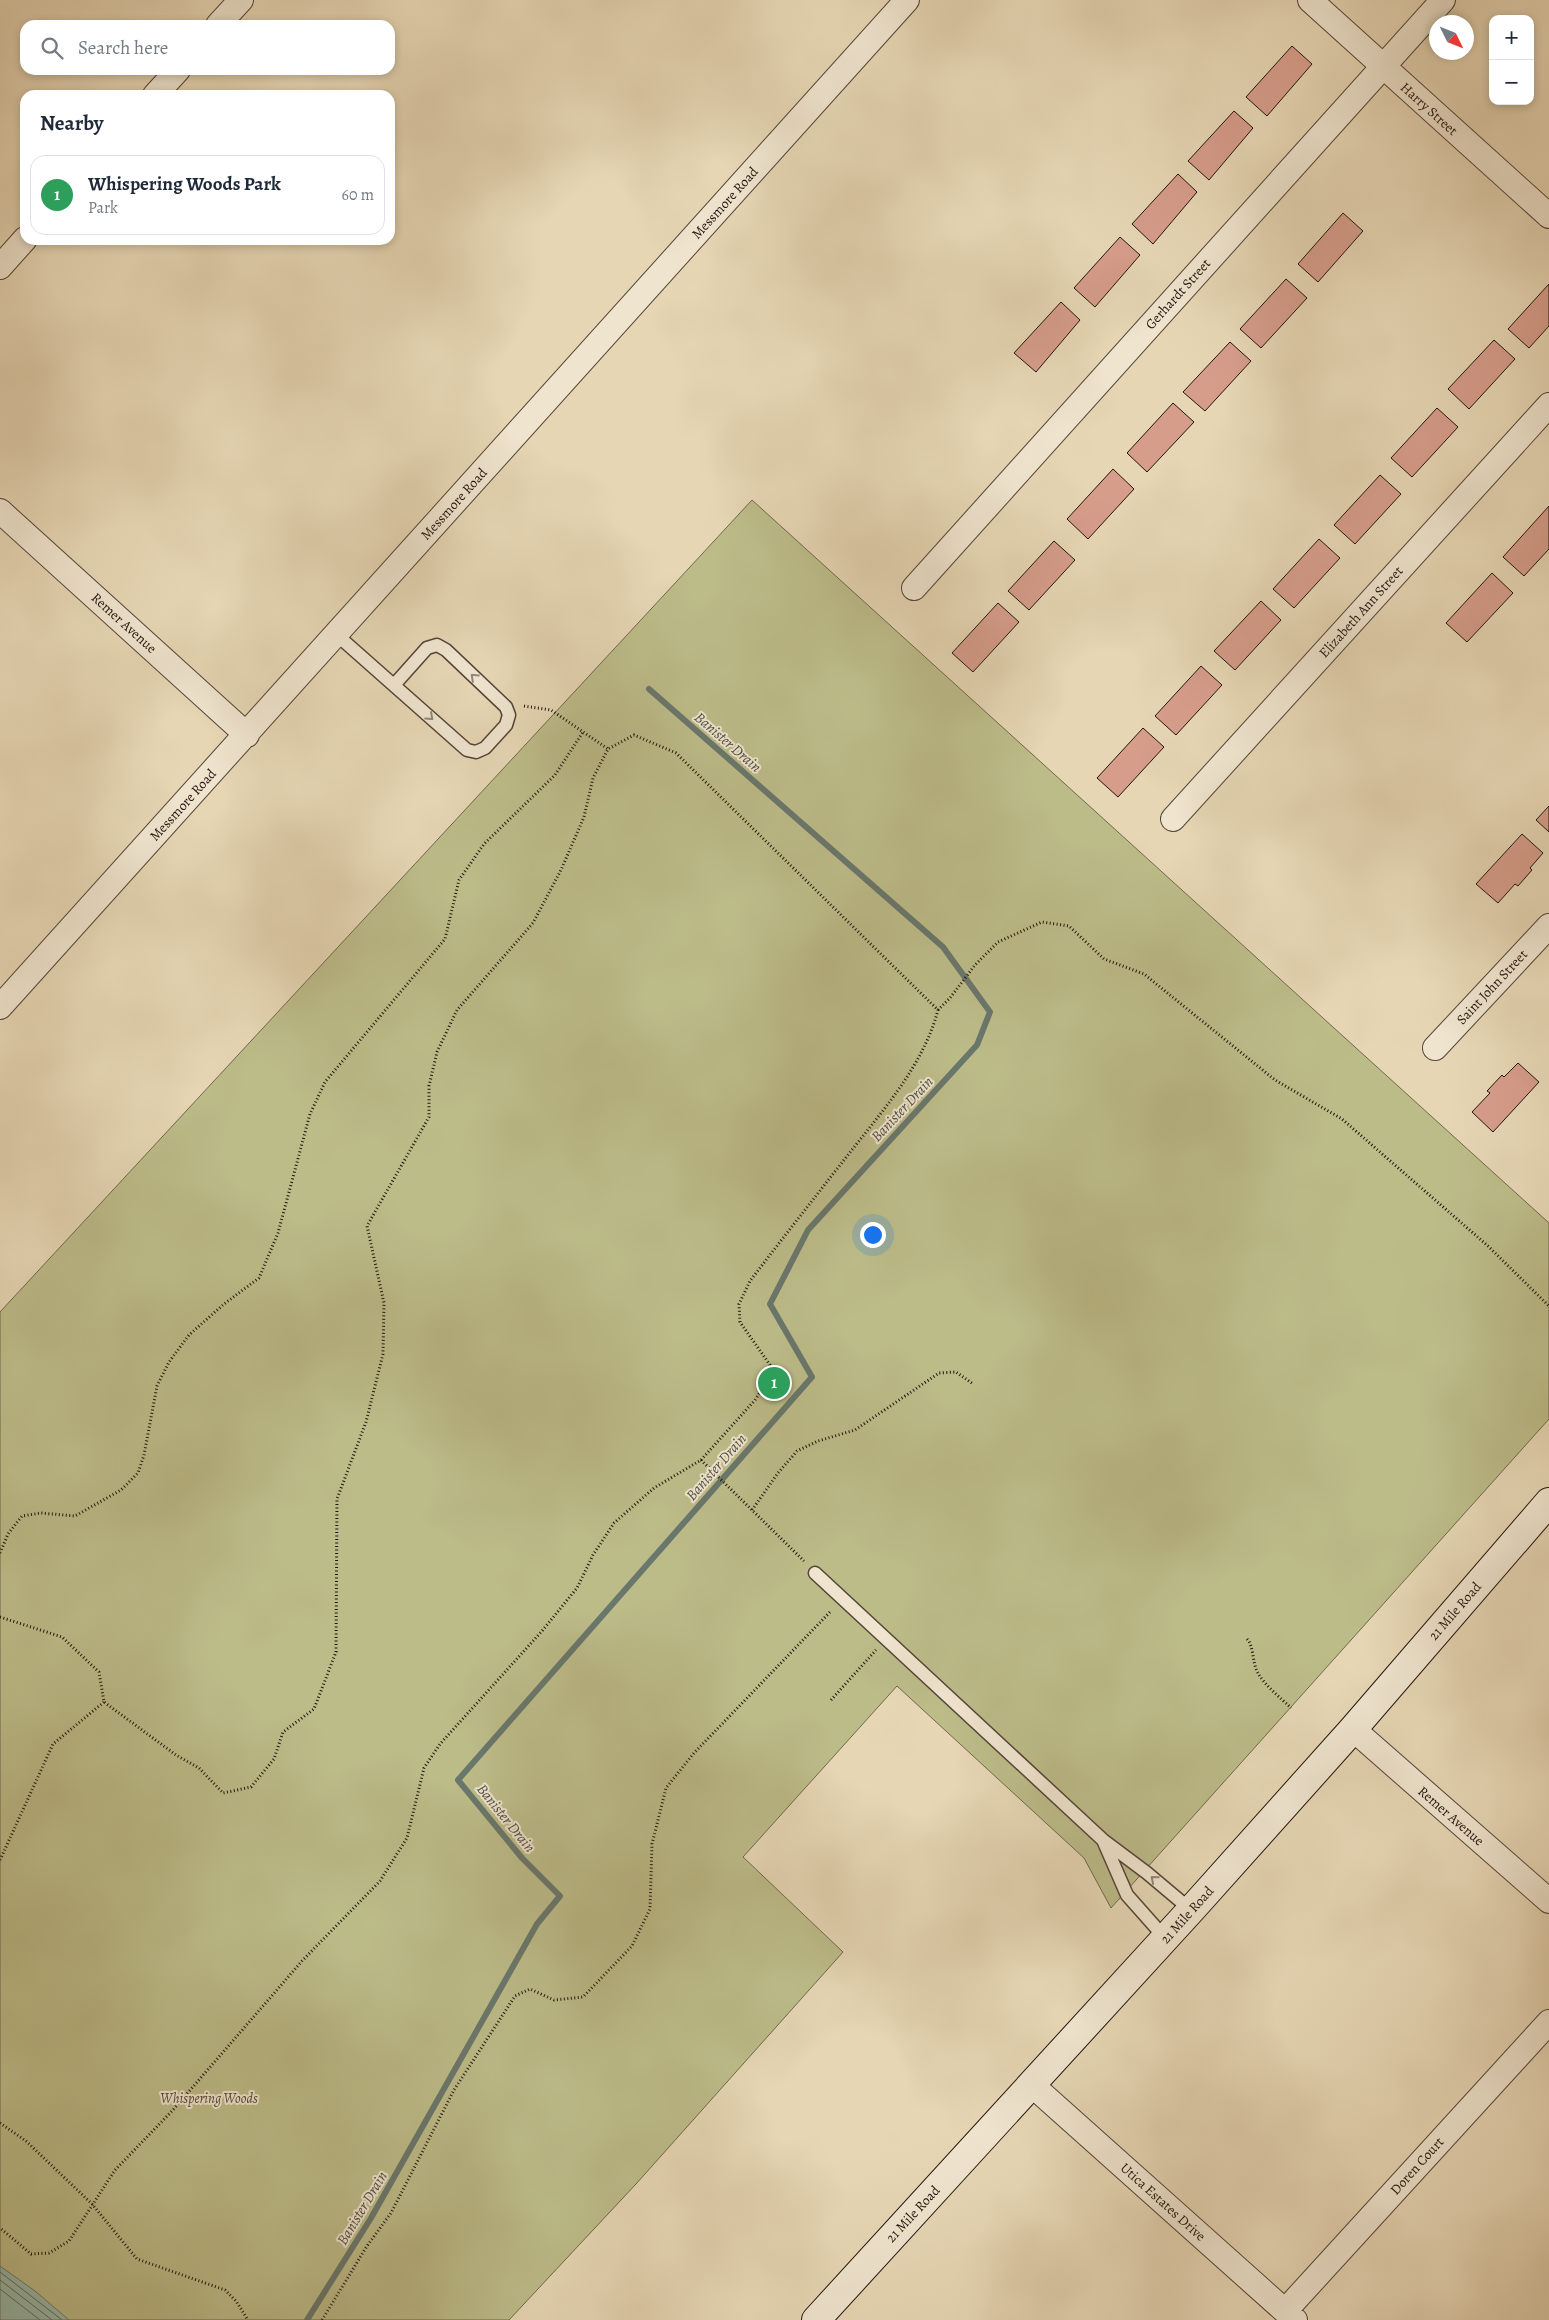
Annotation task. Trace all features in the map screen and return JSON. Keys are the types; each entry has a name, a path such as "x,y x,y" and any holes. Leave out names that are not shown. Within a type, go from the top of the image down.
{"street":[{"path":"223,20 241,0"},
{"name":"Messmore Road","path":"0,1007 907,0"},
{"name":"Harry Street","path":"1310,0 1549,216"},
{"name":"Gerhardt Street","path":"914,588 1443,0"},
{"path":"160,90 173,75"},
{"path":"0,267 20,245"},
{"name":"Elizabeth Ann Street","path":"1173,819 1549,405"},
{"name":"Remer Avenue","path":"0,510 247,735"},
{"name":"Saint John Street","path":"1435,1048 1549,926"},
{"name":"21 Mile Road","path":"816,2320 1166,1939 1353,1729 1549,1502"},
{"name":"Remer Avenue","path":"1353,1729 1549,1902"},
{"name":"Doren Court","path":"1290,2316 1549,2022"},
{"name":"Utica Estates Drive","path":"1032,2085 1290,2316"}],"lane":[{"path":"337,635 467,750 476,752 485,748 506,724 509,714 506,707 446,650 437,645 426,648 394,684"},
{"path":"815,1573 1103,1840 1147,1873 1191,1910"},
{"path":"1103,1840 1127,1895 1166,1939"}],"path":[{"path":"506,707 531,706 551,710 608,749"},
{"path":"0,1553 8,1534 22,1516 41,1513 75,1516 121,1490 138,1474 144,1455 157,1386 169,1362 189,1335 224,1304 259,1278 278,1232 310,1114 325,1082 445,939 459,880 484,844 554,775 583,732"},
{"path":"0,1617 62,1636 99,1672 104,1702 169,1750 199,1768 223,1792 251,1787 274,1758 283,1732 314,1709 336,1652 337,1499 366,1422 383,1354 384,1303 367,1226 429,1117 428,1086 437,1052 457,1010 533,923 561,870 584,817 593,778 608,749 634,735 676,753 938,1010"},
{"path":"0,2228 31,2254 49,2254 69,2241 116,2170 178,2104 302,1961 380,1881 407,1838 424,1768 440,1744 542,1632 577,1588 594,1555 614,1523 654,1488 701,1460 755,1400 766,1384 770,1365 740,1322 739,1304 750,1281 883,1110 918,1061 932,1031 938,1010 998,942 1042,922 1069,926 1104,959 1144,974 1275,1080 1342,1119 1488,1246 1549,1306"},
{"path":"752,1510 778,1473 797,1451 818,1441 855,1430 939,1373 956,1372 973,1384"},
{"path":"701,1460 815,1573"},
{"path":"322,2320 366,2246 391,2212 454,2090 515,1996 530,1989 554,2000 583,1998 632,1946 650,1909 652,1844 666,1788 694,1753 844,1599"},
{"path":"831,1700 886,1638"},
{"path":"1247,1639 1250,1642 1252,1657 1258,1674 1291,1708"},
{"path":"0,1860 53,1744 104,1702"},
{"path":"0,2123 26,2141 92,2204 137,2259 225,2290 236,2301 248,2320"}],"green space":[{"name":"Whispering Woods","path":"752,500 1549,1223 1549,1419 1111,1908 1084,1858 897,1686 743,1857 843,1952 636,2184 509,2320 35,2320 0,2291 0,1312"}],"water":[{"path":"0,2266 35,2291 69,2320 0,2320"}],"building":[{"path":"1292,46 1312,64 1267,116 1246,97"},
{"path":"1234,111 1253,128 1209,180 1188,161"},
{"path":"1178,174 1197,192 1153,244 1132,224"},
{"path":"1343,213 1363,231 1318,282 1298,264"},
{"path":"1120,237 1140,255 1095,307 1074,288"},
{"path":"1286,279 1307,298 1261,348 1240,329"},
{"path":"1549,284 1549,326 1529,348 1508,329"},
{"path":"1061,302 1080,320 1036,372 1014,353"},
{"path":"1494,340 1515,359 1469,409 1448,389"},
{"path":"1230,342 1251,361 1205,411 1183,392"},
{"path":"1173,403 1194,422 1147,472 1127,453"},
{"path":"1437,408 1458,427 1412,477 1391,458"},
{"path":"1113,469 1134,489 1088,539 1067,519"},
{"path":"1380,475 1401,494 1355,544 1334,525"},
{"path":"1549,506 1549,549 1524,576 1503,557"},
{"path":"1319,539 1340,558 1294,608 1273,589"},
{"path":"1054,541 1075,560 1029,610 1008,591"},
{"path":"1492,573 1513,593 1467,642 1446,623"},
{"path":"1261,601 1281,620 1235,670 1214,651"},
{"path":"998,603 1019,622 973,672 952,653"},
{"path":"1201,666 1222,685 1176,735 1155,716"},
{"path":"1143,728 1164,747 1118,797 1097,778"},
{"path":"1549,806 1549,832 1536,820"},
{"path":"1522,834 1543,853 1518,886 1515,884 1498,903 1476,884"},
{"path":"1518,1063 1539,1082 1493,1132 1472,1112 1490,1093 1487,1091 1502,1075 1504,1077"}],"waterway":[{"name":"Banister Drain","path":"307,2320 371,2218 537,1924 560,1896 522,1858 458,1780 812,1377 770,1304 808,1230 977,1045 990,1012 943,947 649,689"}],"place":[{"name":"Whispering Woods Park","path":"774,1383"}]}
